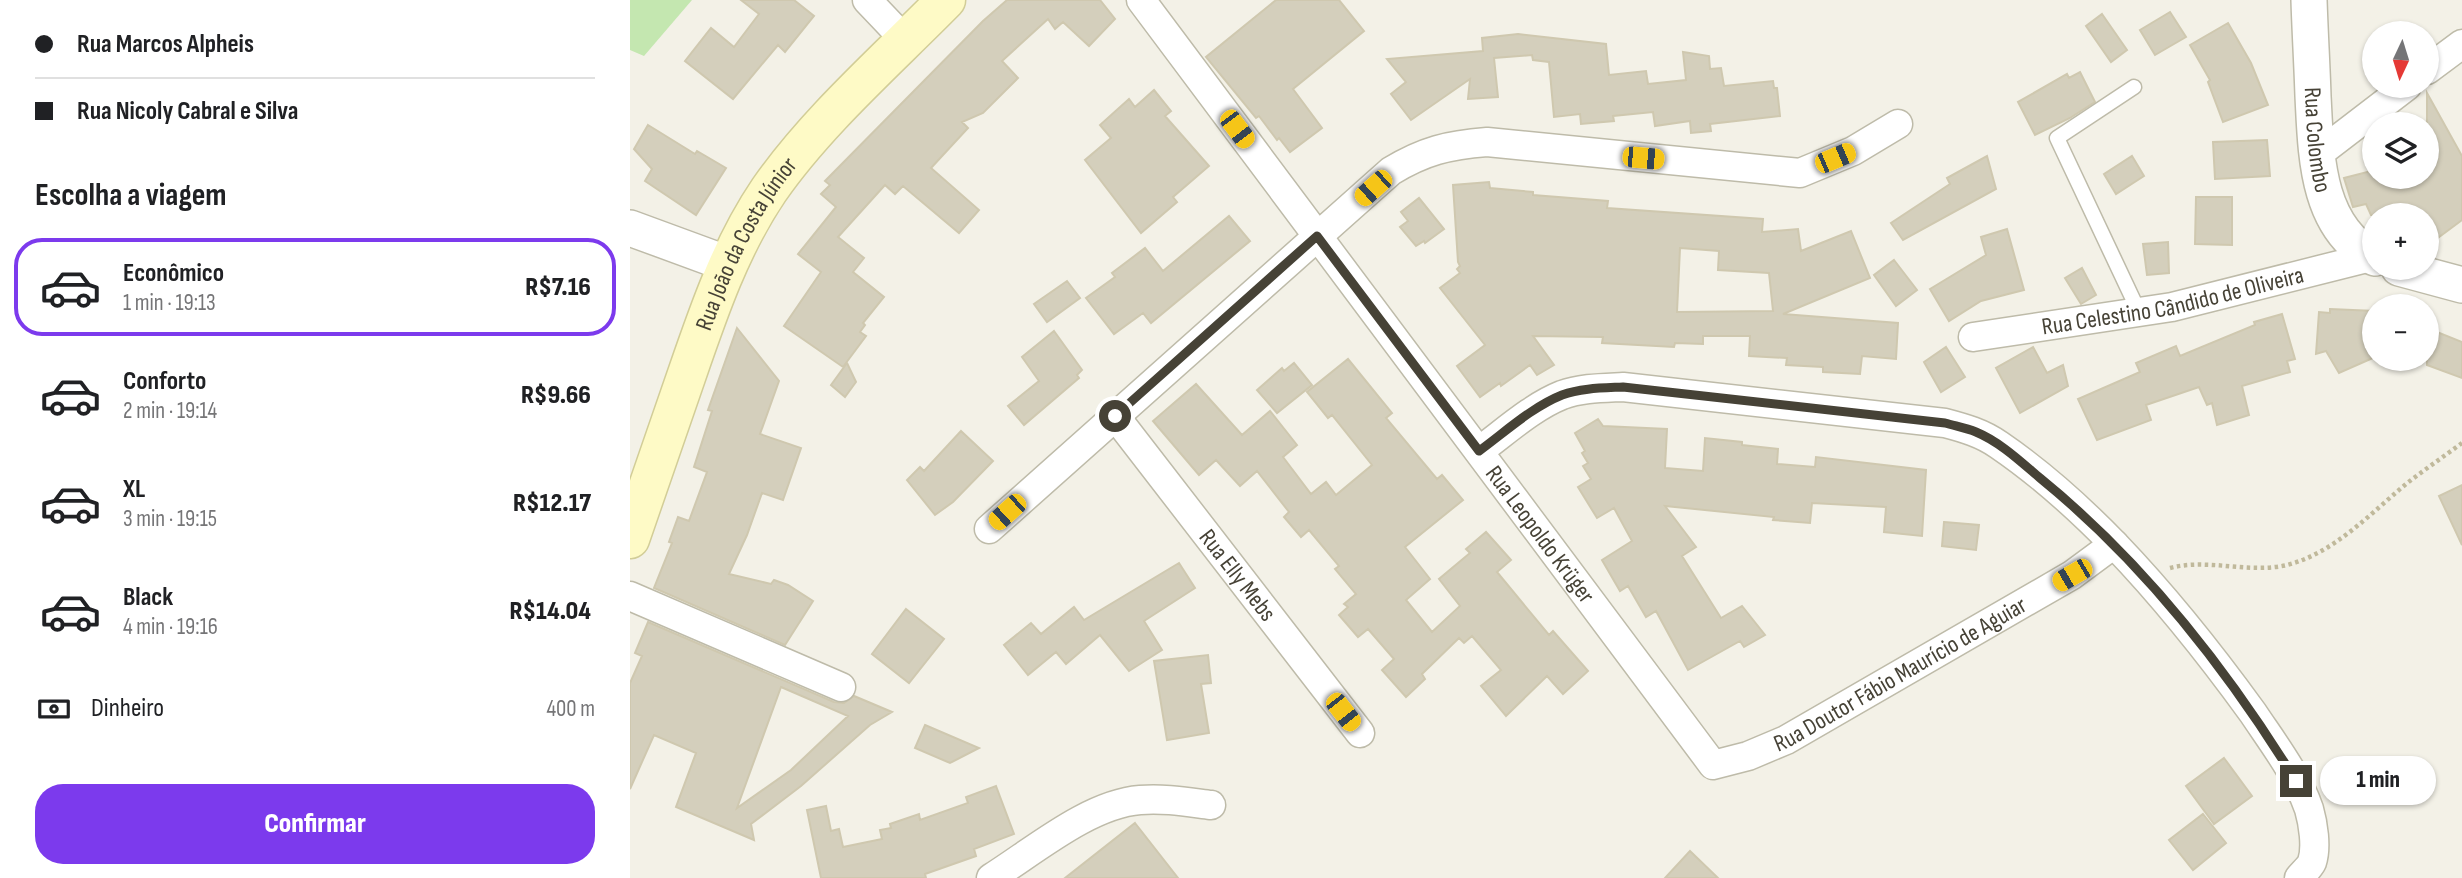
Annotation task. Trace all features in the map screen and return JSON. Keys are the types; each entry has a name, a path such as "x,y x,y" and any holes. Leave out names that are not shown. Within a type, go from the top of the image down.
{"main road":[{"name":"Rua João da Costa Júnior","path":"630,540 707,315 728,264 769,190 797,154 946,0"}],"street":[{"path":"867,0 905,41"},
{"name":"Rua Leopoldo Krüger","path":"1140,0 1713,765"},
{"name":"Rua Colombo","path":"2309,0 2317,155 2327,202 2346,236 2362,247"},
{"path":"2440,61 2462,44"},
{"path":"2317,155 2391,98"},
{"path":"989,528 1391,171 1417,156 1438,148 1487,142 1800,173 1853,151 1898,124"},
{"path":"630,228 728,264"},
{"name":"Rua Celestino Cândido de Oliveira","path":"1973,337 2172,307 2362,265"},
{"name":"Rua Colombo","path":"2439,278 2462,285"},
{"path":"1479,451 1538,408 1563,395 1590,389 1623,387 1945,423 1975,432 1997,444 2055,489 2114,544 2236,690 2270,737 2296,781 2309,810 2314,834 2306,870"},
{"name":"Rua Elly Mebs","path":"1115,416 1360,733"},
{"name":"Rua Doutor Fábio Maurício de Aguiar","path":"1713,765 1748,756 1786,740 2072,575 2114,544"},
{"path":"630,596 842,687"},
{"path":"991,878 1080,821 1118,804 1139,800 1171,800 1210,805"}],"lane":[{"path":"2134,87 2057,138 2139,312"}],"path":[{"path":"2146,580 2168,568 2184,564 2256,569 2287,565 2315,554 2354,529 2409,482 2462,443"}],"green space":[{"path":"630,0 692,0 644,56 630,50"}],"building":[{"path":"741,0 794,0 814,16 785,52 778,45 733,99 685,61 711,28 734,47 759,14"},
{"path":"1007,0 1100,0 1115,19 1089,46 1063,22 1055,29 1048,19 1002,61 1018,78 983,113 962,122 968,128 931,168 979,210 959,233 903,186 895,194 885,185 838,237 864,258 853,272 884,297 863,323 865,325 860,332 866,336 843,367 784,326 821,272 798,254 836,207 821,194 830,185 825,181"},
{"path":"1276,0 1339,0 1364,31 1293,89 1322,128 1290,152 1259,116 1256,118 1206,57"},
{"path":"2170,12 2186,37 2155,55 2140,30"},
{"path":"2102,14 2127,50 2111,62 2086,26"},
{"path":"2228,23 2251,63 2268,105 2223,122 2208,82 2210,80 2190,45"},
{"path":"1518,34 1606,44 1609,75 1646,71 1648,84 1686,80 1683,52 1709,56 1710,69 1721,68 1724,86 1773,81 1774,88 1777,88 1780,116 1710,124 1711,131 1691,133 1690,121 1655,126 1653,112 1613,116 1614,121 1581,124 1580,114 1554,117 1549,62 1533,60 1532,55 1494,58 1498,97 1468,99 1470,79 1411,120 1391,94 1406,82 1387,59 1483,51 1482,38"},
{"path":"2080,72 2095,102 2035,135 2018,102 2067,74 2069,78"},
{"path":"1154,90 1171,111 1165,116 1209,166 1173,197 1177,202 1141,233 1085,160 1111,138 1100,125 1129,99 1135,107"},
{"path":"2427,98 2430,98 2438,112 2427,112"},
{"path":"2439,115 2462,156 2462,220 2439,237 2439,203 2362,203 2353,207 2344,178 2362,173 2362,189 2439,189"},
{"path":"648,125 695,154 697,151 726,168 696,215 645,181 652,169 634,149"},
{"path":"2267,140 2270,176 2215,179 2213,142"},
{"path":"1987,156 1996,189 1903,240 1891,223 1950,184 1947,178"},
{"path":"2132,156 2144,176 2116,194 2104,174"},
{"path":"1489,182 1490,188 1533,192 1533,195 1608,201 1607,208 1763,219 1762,232 1798,229 1801,251 1851,231 1870,278 1783,314 1898,323 1896,359 1862,356 1860,374 1823,372 1823,367 1786,365 1787,358 1749,356 1750,336 1703,336 1703,344 1675,343 1674,347 1602,343 1603,337 1533,336 1554,365 1537,375 1530,365 1480,397 1457,366 1485,345 1440,288 1460,273 1457,269 1460,266 1453,185","holes":["1680,248 1719,251 1718,270 1769,273 1773,311 1677,312"]},
{"path":"2196,197 2232,197 2232,245 2195,244"},
{"path":"1419,198 1444,229 1425,243 1424,241 1416,246 1400,227 1408,221 1401,212"},
{"path":"1229,216 1250,241 1151,323 1143,313 1114,334 1086,298 1115,277 1112,273 1145,248 1163,271"},
{"path":"2007,229 2024,290 1981,301 1949,321 1930,289 1986,255 1981,237"},
{"path":"2168,242 2169,273 2147,275 2143,244"},
{"path":"1894,260 1917,290 1896,306 1874,275"},
{"path":"2082,268 2096,295 2081,304 2065,278"},
{"path":"1067,281 1080,298 1047,322 1034,304"},
{"path":"2330,309 2362,310 2362,363 2339,373 2326,351 2316,354 2319,312 2330,313"},
{"path":"2282,314 2295,359 2287,361 2290,372 2242,386 2249,415 2217,425 2212,403 2207,405 2199,387 2146,405 2151,420 2097,440 2078,399 2140,372 2136,363 2176,346 2180,356 2255,325 2254,322"},
{"path":"737,328 779,381 760,434 801,448 783,500 762,493 729,574 771,584 774,580 788,585 813,601 785,645 654,588 672,543 669,542 678,517 689,521 707,472 694,467 712,411 708,410"},
{"path":"1054,331 1082,370 1077,375 1079,378 1024,425 1008,406 1039,381 1022,357"},
{"path":"2439,333 2462,342 2462,378 2439,369"},
{"path":"1946,347 1965,377 1941,392 1924,362"},
{"path":"2033,347 2047,373 2063,365 2068,386 2020,413 1996,368"},
{"path":"1348,359 1392,413 1386,418 1437,479 1442,475 1463,500 1405,547 1430,579 1406,600 1432,632 1460,606 1439,579 1470,553 1466,549 1486,532 1511,560 1497,572 1549,635 1553,631 1588,671 1563,694 1547,676 1506,716 1481,686 1501,670 1472,636 1464,643 1459,638 1422,674 1425,679 1406,697 1382,670 1394,659 1368,629 1358,637 1339,615 1348,607 1344,604 1356,594 1335,569 1339,566 1309,530 1301,537 1284,517 1289,512 1257,471 1240,486 1216,460 1199,475 1153,421 1196,384 1242,435 1270,411 1297,445 1283,457 1311,494 1326,482 1336,495 1372,465 1332,415 1328,418 1307,392"},
{"path":"847,363 856,382 845,397 831,385"},
{"path":"1294,363 1312,385 1277,413 1257,390 1282,368 1284,371"},
{"path":"1598,419 1603,426 1667,429 1665,468 1703,471 1705,438 1778,449 1777,464 1815,467 1816,457 1926,470 1922,536 1884,532 1886,507 1812,503 1810,523 1665,506 1696,547 1682,556 1721,618 1742,606 1765,635 1744,647 1740,641 1688,670 1656,611 1646,617 1628,586 1620,591 1602,560 1632,541 1614,508 1597,518 1578,487 1591,479 1583,466 1588,463 1582,453 1585,451 1575,433"},
{"path":"961,431 993,461 953,502 935,515 907,480 920,467 924,471"},
{"path":"2462,485 2462,545 2439,496"},
{"path":"1944,522 1979,525 1976,550 1942,546"},
{"path":"1179,563 1195,588 1144,621 1162,650 1129,671 1100,635 1066,664 1056,652 1028,675 1004,645 1031,623 1041,634 1074,607 1084,620"},
{"path":"906,609 944,639 909,683 872,654"},
{"path":"648,622 834,702 844,703 854,696 892,712 870,725 801,786 751,824 754,840 676,807 696,753 654,735 630,789 630,683 642,656 635,653","holes":["781,687 848,716 791,770 737,808"]},
{"path":"1208,655 1211,683 1201,684 1209,733 1167,740 1154,661"},
{"path":"925,725 979,748 950,763 915,748"},
{"path":"2224,758 2252,796 2214,824 2186,786"},
{"path":"996,786 1014,834 974,849 976,856 925,874 926,878 821,878 807,810 826,806 831,831 839,829 843,847 882,839 880,830 891,828 890,824 919,814 920,820 968,803 966,797"},
{"path":"2203,814 2226,843 2193,870 2169,840"},
{"path":"1135,823 1178,878 1065,878"},
{"path":"1690,851 1718,878 1665,878"}],"route":[{"path":"1115,416 1317,236 1479,451 1538,408 1563,395 1590,389 1623,387 1945,423 1975,432 2023,463 2114,544 2189,630 2236,690 2270,737 2296,781"}]}
